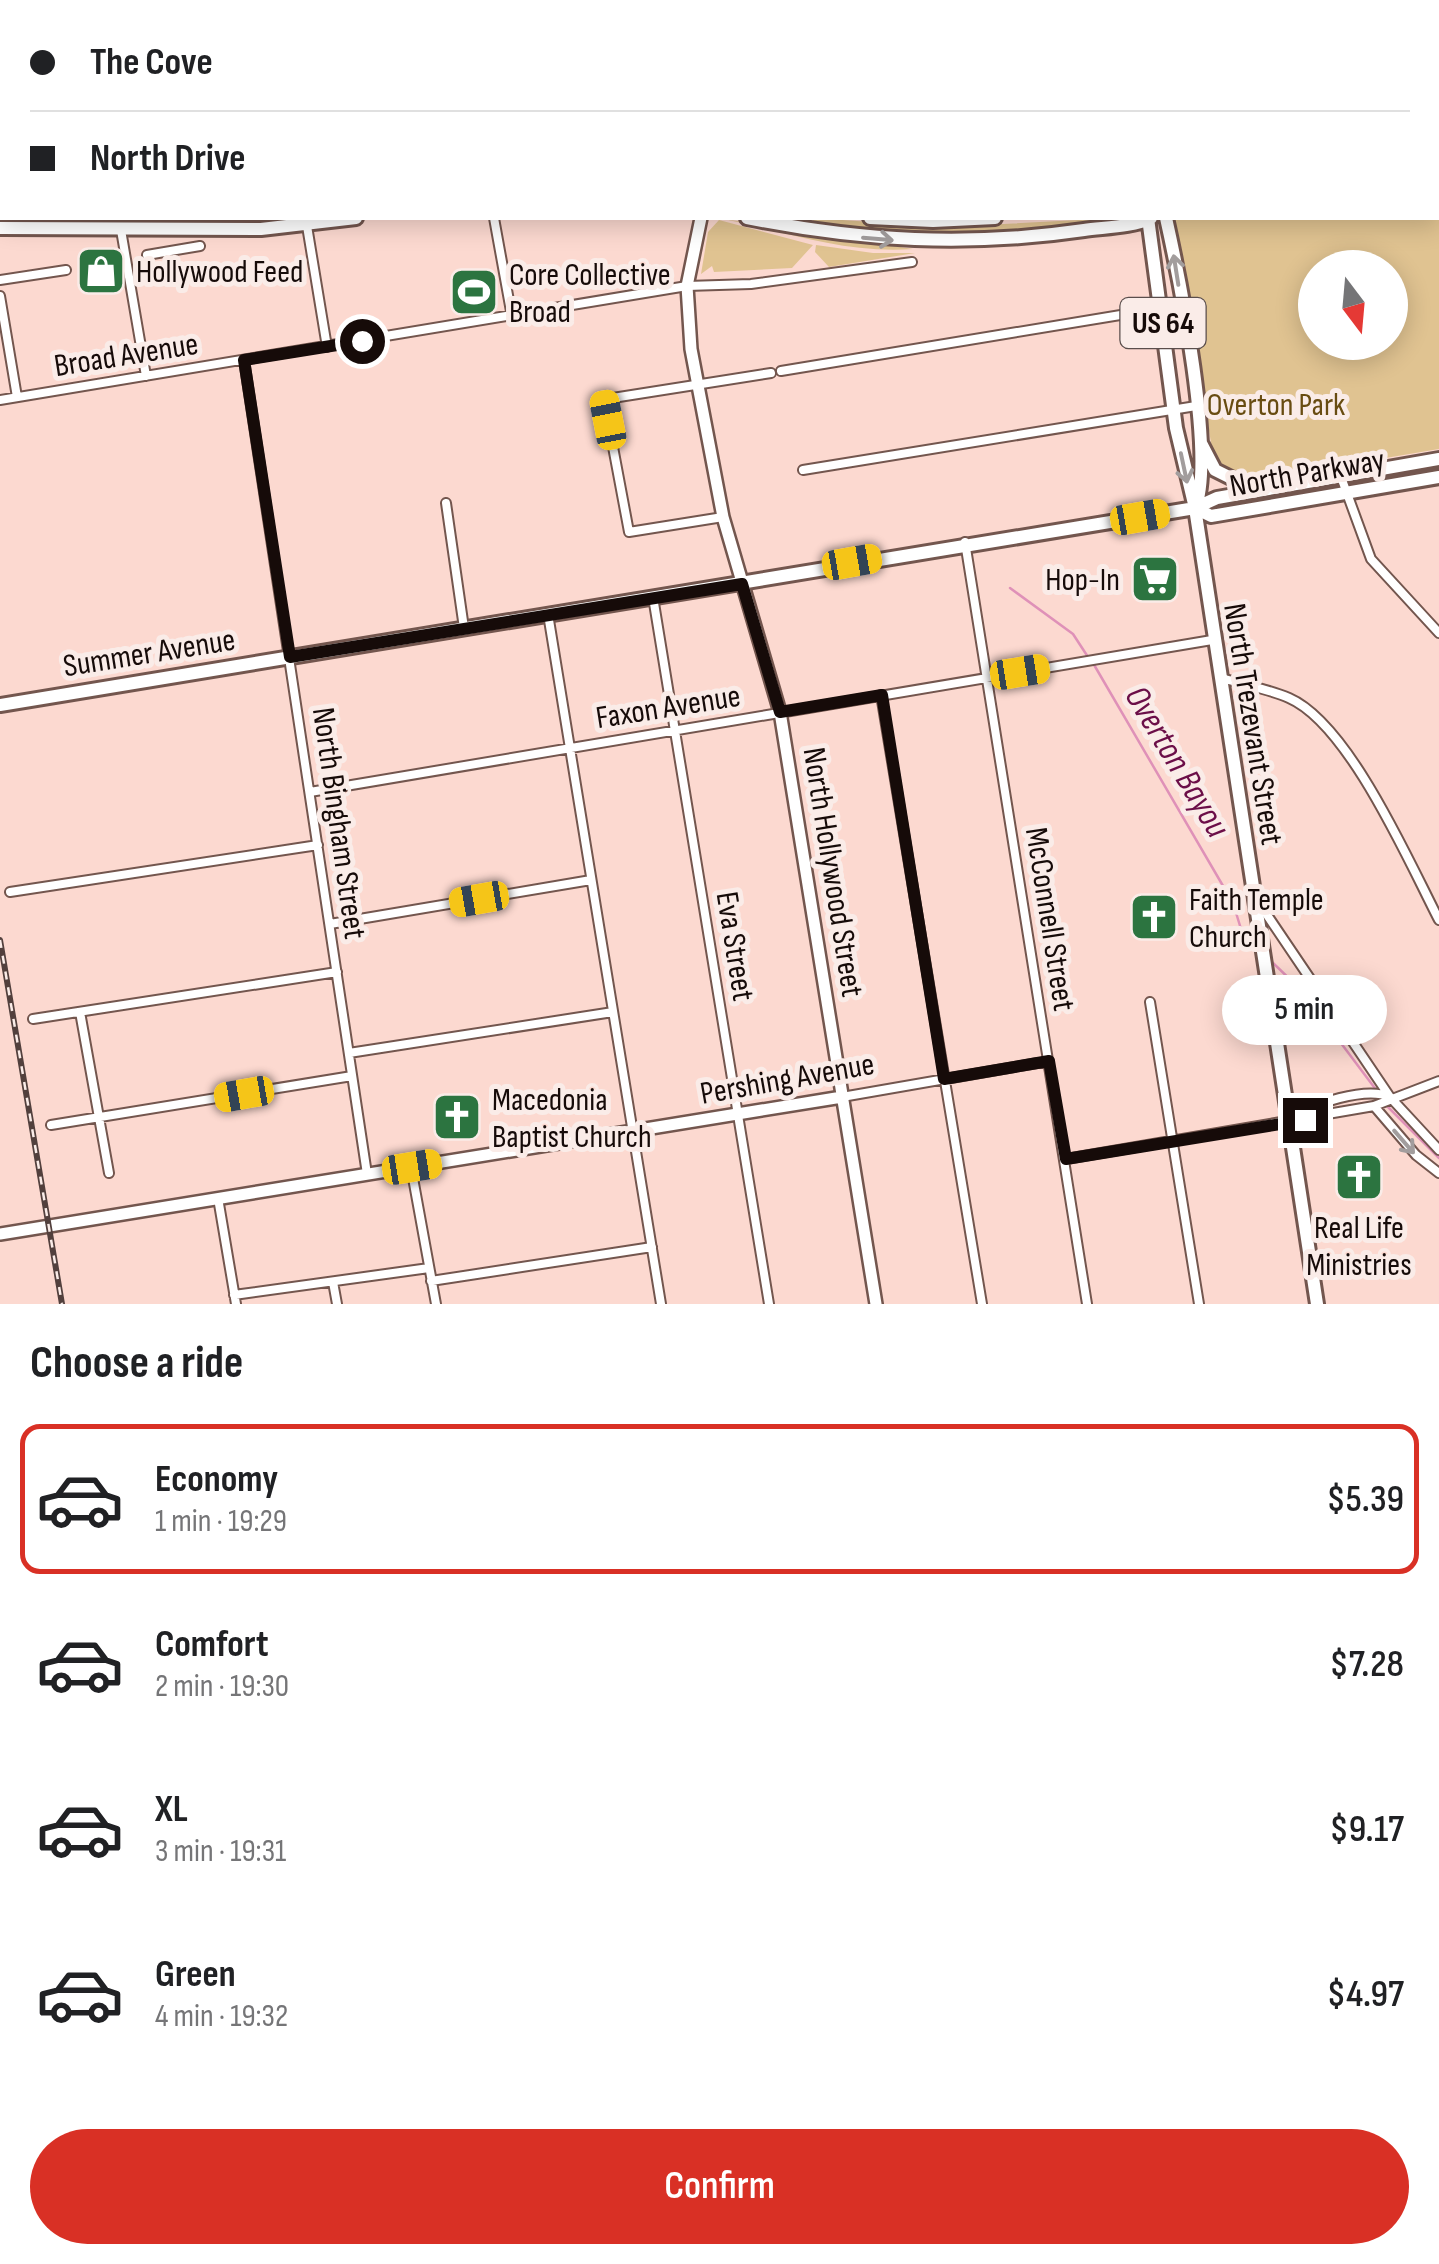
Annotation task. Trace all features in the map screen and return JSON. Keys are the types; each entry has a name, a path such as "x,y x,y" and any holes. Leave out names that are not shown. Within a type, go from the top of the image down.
{"main road":[{"path":"0,228 120,224 165,230 307,226 344,220"},
{"name":"North Hollywood Street","path":"701,220 687,286 697,384 723,517 780,712 876,1304"},
{"path":"758,220 818,232 953,243 1005,241 1136,220"},
{"path":"913,220 954,220"},
{"name":"US 64","path":"1149,220 1174,409 1195,508"},
{"name":"US 64","path":"1166,220 1196,406 1203,489 1195,508"},
{"path":"1199,438 1215,470 1257,491"},
{"name":"North Parkway","path":"1195,508 1217,498 1439,459"},
{"name":"North Parkway","path":"1195,508 1211,516 1439,478"},
{"name":"Summer Avenue","path":"0,705 742,584 965,542 1195,508"},
{"name":"North Trezevant Street","path":"1195,508 1212,640 1317,1304"},
{"name":"Pershing Avenue","path":"0,1234 842,1097"}],"street":[{"path":"494,220 512,317"},
{"path":"120,224 146,376"},
{"path":"307,226 327,347"},
{"path":"165,230 166,252"},
{"path":"148,256 200,246"},
{"name":"Broad Avenue","path":"0,400 687,286 751,284 912,262"},
{"path":"0,280 66,270"},
{"path":"0,296 17,397"},
{"path":"782,371 1181,304"},
{"name":"North Bingham Street","path":"244,360 366,1174"},
{"path":"723,517 629,532 602,399 771,373"},
{"path":"803,470 1196,406"},
{"path":"1342,476 1371,559 1439,633"},
{"path":"446,503 464,628"},
{"name":"McConnell Street","path":"965,542 1088,1304"},
{"name":"Eva Street","path":"653,597 770,1304"},
{"path":"548,614 661,1304"},
{"name":"Faxon Avenue","path":"310,792 1212,640"},
{"path":"1218,677 1290,698 1319,718 1353,762 1439,920"},
{"path":"882,695 982,1304"},
{"path":"10,892 318,845"},
{"path":"330,924 592,880"},
{"path":"1254,896 1416,1155 1439,1174"},
{"path":"33,1019 336,972"},
{"path":"1150,1002 1199,1304"},
{"path":"80,1012 109,1173"},
{"path":"349,1053 613,1012"},
{"name":"Pershing Avenue","path":"842,1097 1049,1061"},
{"path":"51,1125 352,1076"},
{"path":"1066,1159 1288,1120 1304,1109 1381,1099 1439,1081"},
{"path":"1381,1099 1439,1150"},
{"path":"412,1167 436,1304"},
{"path":"218,1198 235,1300 429,1268"},
{"path":"432,1281 652,1247"},
{"path":"333,1282 337,1304"}],"green space":[{"path":"223,220 280,220 190,225"},
{"path":"719,220 813,245 792,268 714,272 712,266 701,274 708,232"},
{"path":"728,220 913,249 864,248"},
{"path":"842,220 945,227 1101,220 965,233 892,231 813,222"},
{"name":"Overton Park","path":"1174,220 1439,220 1439,449 1239,481 1214,461"},
{"path":"816,245 873,253 915,253 829,267 815,252"}],"waterway":[{"name":"Overton Bayou","path":"1010,588 1073,634 1088,657"},
{"name":"Overton Bayou","path":"1093,663 1233,903 1241,929 1255,945"},
{"name":"Overton Bayou","path":"1268,958 1301,990 1377,1091"},
{"name":"Overton Bayou","path":"1387,1106 1439,1158"}],"railway":[{"path":"0,940 62,1304"}],"place":[{"name":"Hollywood Feed","path":"101,271"},
{"name":"Core Collective Broad","path":"474,292"},
{"name":"Hop-In","path":"1155,579"},
{"name":"Faith Temple Church","path":"1154,917"},
{"name":"Macedonia Baptist Church","path":"457,1117"},
{"name":"Real Life Ministries","path":"1359,1177"}],"route":[{"path":"362,341 244,360 290,657 742,584 780,712 882,695 944,1079 1049,1061 1066,1159 1305,1120"}]}
